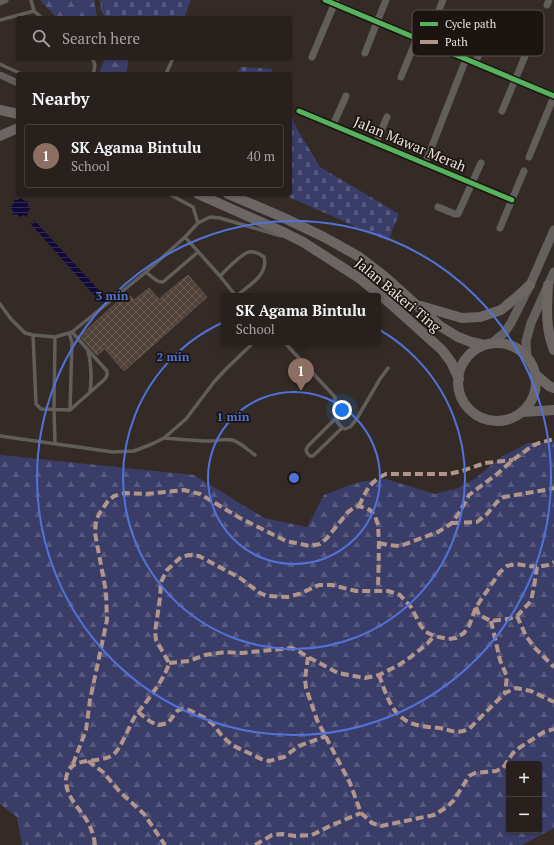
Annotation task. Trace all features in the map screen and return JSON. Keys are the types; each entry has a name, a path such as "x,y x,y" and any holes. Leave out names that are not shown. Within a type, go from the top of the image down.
{"main road":[{"path":"0,110 16,115"},
{"path":"0,118 16,116"},
{"path":"0,129 16,128"},
{"path":"0,136 16,129"},
{"name":"Jalan Bakeri Ting","path":"202,196 303,242 360,278 378,293"},
{"name":"Jalan Bakeri Ting","path":"233,196 324,237 358,256 384,276 440,326 458,337 471,342 488,344"},
{"path":"536,374 534,395 529,404 522,412 511,418 498,421 485,419 474,413 465,403 460,392 458,379 461,368 467,358 475,350 488,344 504,333 511,323 530,286 554,230"},
{"path":"527,357 526,341 531,323 554,272"},
{"path":"548,285 546,317 554,350"},
{"path":"415,304 462,318 480,317 501,310 530,286"},
{"name":"Jalan Bakeri Ting","path":"381,296 442,350 451,362 458,379"},
{"path":"488,344 501,343 520,350 527,357 536,374 549,386 554,388"},
{"path":"522,412 554,410"}],"street":[{"path":"0,2 5,0"},
{"path":"325,0 335,2 377,22 412,36"},
{"path":"366,52 386,0"},
{"path":"439,10 443,0"},
{"path":"312,57 335,2"},
{"path":"401,77 412,50"},
{"path":"459,56 554,96 529,157"},
{"path":"475,63 478,56"},
{"path":"502,111 525,56"},
{"path":"425,164 466,59"},
{"path":"0,75 16,82"},
{"path":"333,125 346,96"},
{"name":"Jalan Mawar Merah","path":"299,111 512,200"},
{"path":"376,143 387,117"},
{"path":"438,207 458,214 481,163"},
{"path":"500,228 524,171"}],"lane":[{"path":"31,0 34,11 40,16"},
{"path":"0,20 34,11"},
{"path":"93,60 95,63 94,72"},
{"path":"167,72 172,60"},
{"path":"0,64 17,72"},
{"path":"173,196 193,207 198,223"},
{"path":"0,304 11,319 25,332 55,337 70,332 146,272 185,237 198,223 210,217 220,218 303,242"},
{"path":"185,237 234,293"},
{"path":"146,272 158,281 163,282 198,252"},
{"path":"220,276 244,254 255,252 264,257 264,267 261,274 240,293"},
{"path":"33,334 36,404 41,409 70,410 105,379 107,372 70,332"},
{"path":"70,332 72,342 70,410"},
{"path":"55,337 55,443"},
{"path":"0,436 113,452 134,451 164,438 186,419 214,382 251,345"},
{"path":"287,345 335,397 335,419 342,428"},
{"path":"87,350 90,358 90,391"},
{"path":"335,419 308,446 306,450 310,456 313,456 342,428 345,429 356,420 388,368"},
{"path":"164,438 196,441 214,441 224,439 232,440 238,442 255,455"}],"green space":[{"path":"40,0 94,0 97,16 55,16"},
{"path":"99,0 191,0 185,16 104,16 100,9 101,4"},
{"path":"103,60 129,60 126,72 100,72"},
{"path":"241,67 271,69 272,72 237,72"},
{"path":"292,118 320,167 399,214 388,241 287,196 292,196"},
{"path":"554,442 554,828 522,845 22,845 17,817 0,804 0,455 194,475 264,518 307,527 324,495 350,485 365,481 386,479 435,494 458,488 476,478 501,457 528,443"}],"shaded area":[{"path":"21,198 24,201 28,201 28,206 32,207 28,211 27,217 23,215 20,217 17,214 12,215 13,211 11,207 14,200"},
{"path":"34,220 108,300 102,304 30,223 34,224"}],"building":[{"path":"188,275 207,297 124,371 105,349 97,355 80,336 127,293 134,300 149,288 159,299"}],"marked path":[{"path":"379,543 400,546 438,532 452,523 469,495 532,446 554,439"},
{"path":"359,506 366,491 372,483 386,474 449,474 485,463 513,460"},
{"path":"452,523 477,522 504,497 554,488"},
{"path":"73,764 86,730 90,700 107,620 106,592 95,533 96,521 108,501 114,496 125,493 146,494 184,490 200,494 240,518 286,541 310,546 320,544 327,538 348,512 359,506 370,510 375,516 378,525 378,591"},
{"path":"95,845 93,835 86,819 70,796 66,785 68,771 79,763 101,759 114,754 122,743 135,716 165,674 169,663 156,640 155,632 161,582 167,570 181,557 189,555 199,556 240,578 260,593 267,596 287,597 299,594 319,585 332,585 356,591 388,591 400,595 411,607 421,626 426,632 434,636 448,639 456,638 464,633 469,626 476,607 500,572 507,566 515,564 537,567 554,562"},
{"path":"476,607 479,615 491,621 508,619 517,616 531,601 537,567"},
{"path":"517,616 526,636 534,647 554,667"},
{"path":"491,621 500,660 507,677 505,693"},
{"path":"169,663 189,661 205,655 225,652 242,653 292,648 338,673 365,678 379,675 399,665 427,644 434,636"},
{"path":"308,657 305,679 306,688 317,720 350,783 361,813 372,823 381,826 434,815 447,807 454,800 469,776 475,773 496,771 503,768 513,753 519,748 544,732 554,729"},
{"path":"379,675 392,706 402,718 417,725 454,732 461,732 469,729 505,693 516,688 531,691 554,702"},
{"path":"138,712 151,722 159,725 168,723 177,711 181,709 189,710 212,723 223,737 232,745 261,759 269,761 284,757 299,746 326,736"},
{"path":"88,761 103,772 120,792 144,814 165,845"},
{"path":"255,845 272,835 312,835 361,813"}],"cycle path":[{"path":"325,0 412,36"},
{"path":"459,56 554,96"},
{"path":"299,111 512,200"}],"place":[{"name":"SK Agama Bintulu","path":"301,391"}]}
